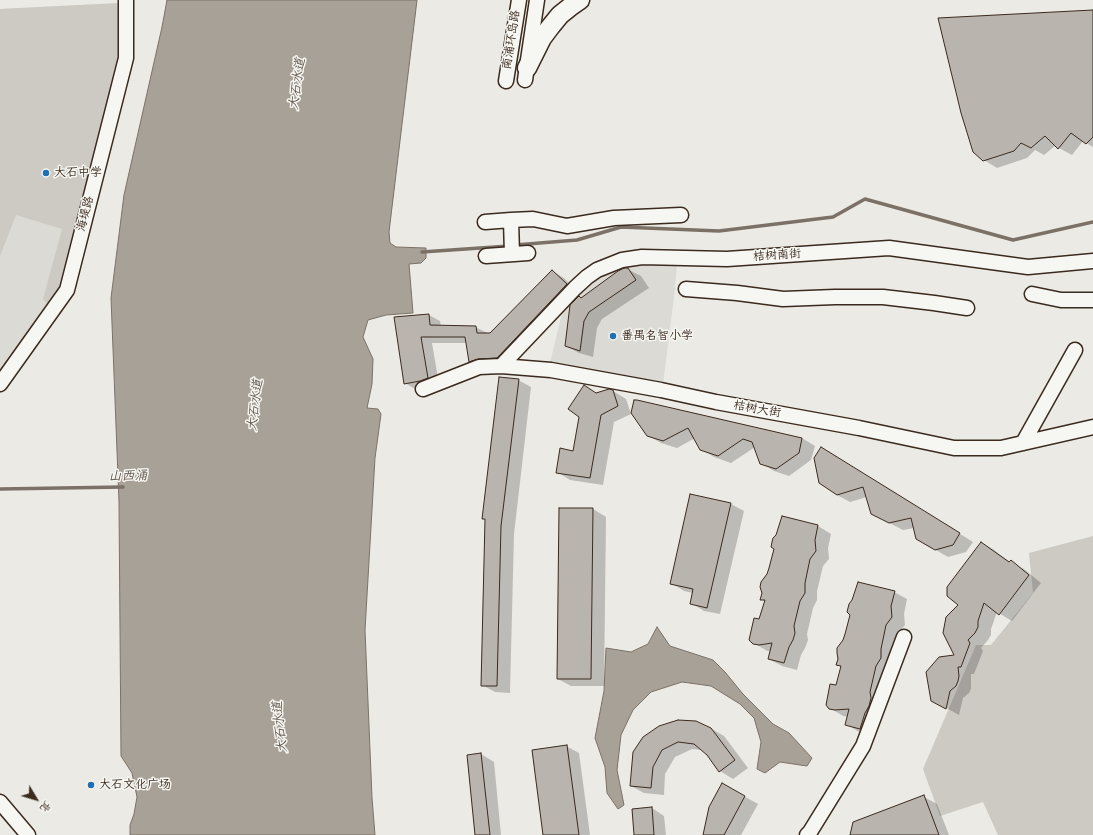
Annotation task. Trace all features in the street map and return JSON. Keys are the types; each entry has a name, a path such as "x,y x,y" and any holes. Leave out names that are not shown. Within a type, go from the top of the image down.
{"main road":[{"path":"526,74 542,38 560,15 580,0"}],"street":[{"name":"海堤路","path":"0,384 67,290 126,58 126,0"},
{"name":"南浦环岛路","path":"506,81 518,0"},
{"name":"南浦环岛路","path":"526,74 537,0"},
{"path":"485,222 533,219 567,226 614,218 681,215"},
{"path":"511,220 512,254"},
{"name":"桔树南街","path":"501,366 575,288 598,270 622,260 642,257 727,259 889,248 1028,267 1093,261"},
{"path":"486,256 528,253"},
{"path":"686,289 783,299 883,297 934,302 968,308"},
{"path":"1032,294 1062,300 1093,300"},
{"path":"1023,443 1075,350"},
{"name":"桔树大街","path":"423,389 479,367 501,366 551,370 859,428 954,448 1000,448 1093,427"},
{"path":"809,834 863,746 904,637"},
{"path":"0,802 28,835"}],"shaded area":[{"name":"大石中学","path":"120,3 62,289 0,380 0,9"},
{"name":"大石中学","path":"120,3 121,58 62,289 49,306 43,299 62,229 16,215 0,256 0,9"},
{"name":"番禺名智小学","path":"677,262 663,384 550,363 563,309 577,291 616,265"},
{"path":"1093,536 1093,835 998,835 983,802 940,816 923,769 976,645 991,645 1033,593 1029,553"}],"water":[{"name":"大石水道","path":"167,0 417,0 389,232 390,243 396,247 426,248 426,258 421,263 409,264 413,313 386,315 368,320 363,337 373,359 372,384 367,408 378,409 381,414 375,458 365,630 375,835 130,835 130,825 134,814 137,797 132,773 121,756 119,502 111,298 124,195"},
{"path":"657,627 670,646 713,660 743,694 773,724 789,733 812,758 807,766 780,762 765,773 757,769 761,742 754,718 740,704 711,686 682,682 651,692 633,710 621,735 617,770 624,805 618,809 607,793 605,767 595,738 604,691 606,648 631,652 648,644"}],"building":[{"path":"1093,10 1093,137 1086,144 1071,133 1058,149 1045,136 1031,148 1021,143 1014,151 983,161 973,152 961,113 938,18"},
{"path":"624,268 628,268 636,280 589,312 584,321 580,351 565,346 570,305 579,296 581,298"},
{"path":"552,270 567,284 497,358 478,359 469,362 465,337 421,337 428,378 404,384 394,317 429,314 430,325 476,326 477,333 490,333"},
{"path":"499,377 519,379 501,526 497,686 481,686 485,519 482,519"},
{"path":"584,385 596,393 609,389 613,390 618,406 601,415 590,478 556,473 560,448 573,451 579,417 568,409"},
{"path":"634,400 802,438 799,453 776,469 760,464 752,442 743,439 718,456 700,450 688,428 663,441 647,436 631,413"},
{"path":"821,447 960,533 953,545 935,550 916,539 911,518 889,523 871,514 863,487 837,495 819,483 814,458"},
{"path":"690,494 731,503 707,608 690,604 693,589 670,584"},
{"path":"559,508 593,508 591,679 557,679"},
{"path":"782,516 818,525 815,540 816,551 810,559 805,583 805,593 800,601 794,626 795,633 784,663 768,659 772,643 759,645 753,644 749,640 754,618 759,619 765,600 760,600 762,593 760,587 761,582 767,574 769,568 774,549 771,547 773,538 776,535"},
{"path":"981,542 1009,562 1011,560 1029,575 999,615 984,603 978,621 978,627 975,633 968,640 970,643 961,667 958,667 958,681 956,686 950,691 946,709 931,701 926,672 939,657 954,655 943,633 946,617 958,605 947,596 947,587"},
{"path":"858,582 895,591 891,606 892,617 886,625 881,649 881,658 876,666 870,692 871,698 869,706 860,729 845,725 849,709 829,709 826,705 830,684 836,685 841,666 836,665 838,659 837,648 843,640 845,634 850,615 847,612 849,604 852,600"},
{"path":"678,720 696,721 711,728 735,760 719,772 707,755 694,744 678,742 662,750 653,767 651,788 630,786 633,752 643,737 659,726"},
{"path":"567,745 579,835 543,835 532,750"},
{"path":"481,753 490,835 475,835 467,755"},
{"path":"722,783 745,796 724,835 703,835 709,807"},
{"path":"924,795 939,835 850,835 853,822"},
{"path":"652,807 654,835 634,835 632,809"}],"waterway":[{"path":"515,245 577,240 621,227 719,231 833,217 865,199 1013,240 1093,222"},
{"path":"422,252 509,246"},
{"name":"山西涌","path":"0,489 123,487"}],"place":[{"name":"大石中学","path":"46,173"},
{"name":"番禺名智小学","path":"613,336"},
{"name":"大石文化广场","path":"91,785"}]}
